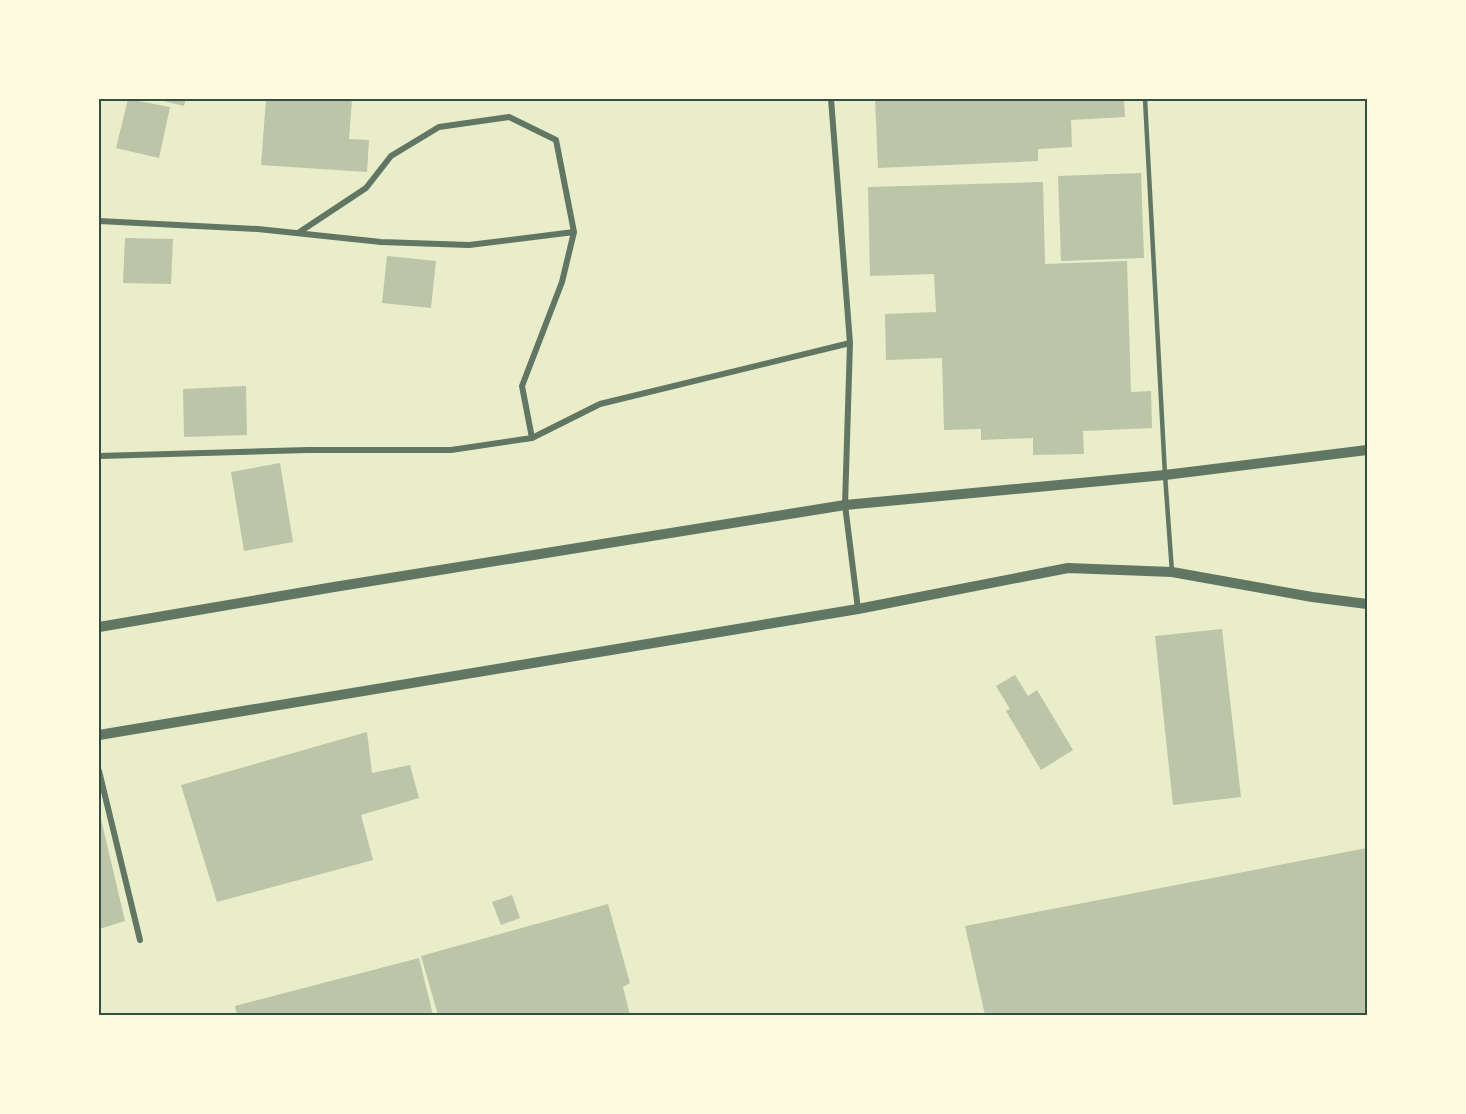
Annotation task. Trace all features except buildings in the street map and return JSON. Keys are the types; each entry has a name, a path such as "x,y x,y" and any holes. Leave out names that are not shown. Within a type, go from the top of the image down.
{"street":[{"path":"831,99 850,344 845,505 858,609"},
{"path":"298,233 366,188 391,156 439,127 509,117 556,140 574,231 562,282 522,386 532,438"},
{"path":"99,221 298,233 381,242 469,245 574,231"},
{"path":"99,456 308,450 451,450 532,438 600,404 850,344"},
{"path":"99,627 845,505 1165,475 1367,450"},
{"path":"99,735 858,609 1068,568 1172,572 1312,597 1367,604"},
{"path":"99,771 140,940"}],"lane":[{"path":"1145,99 1172,572"}]}
